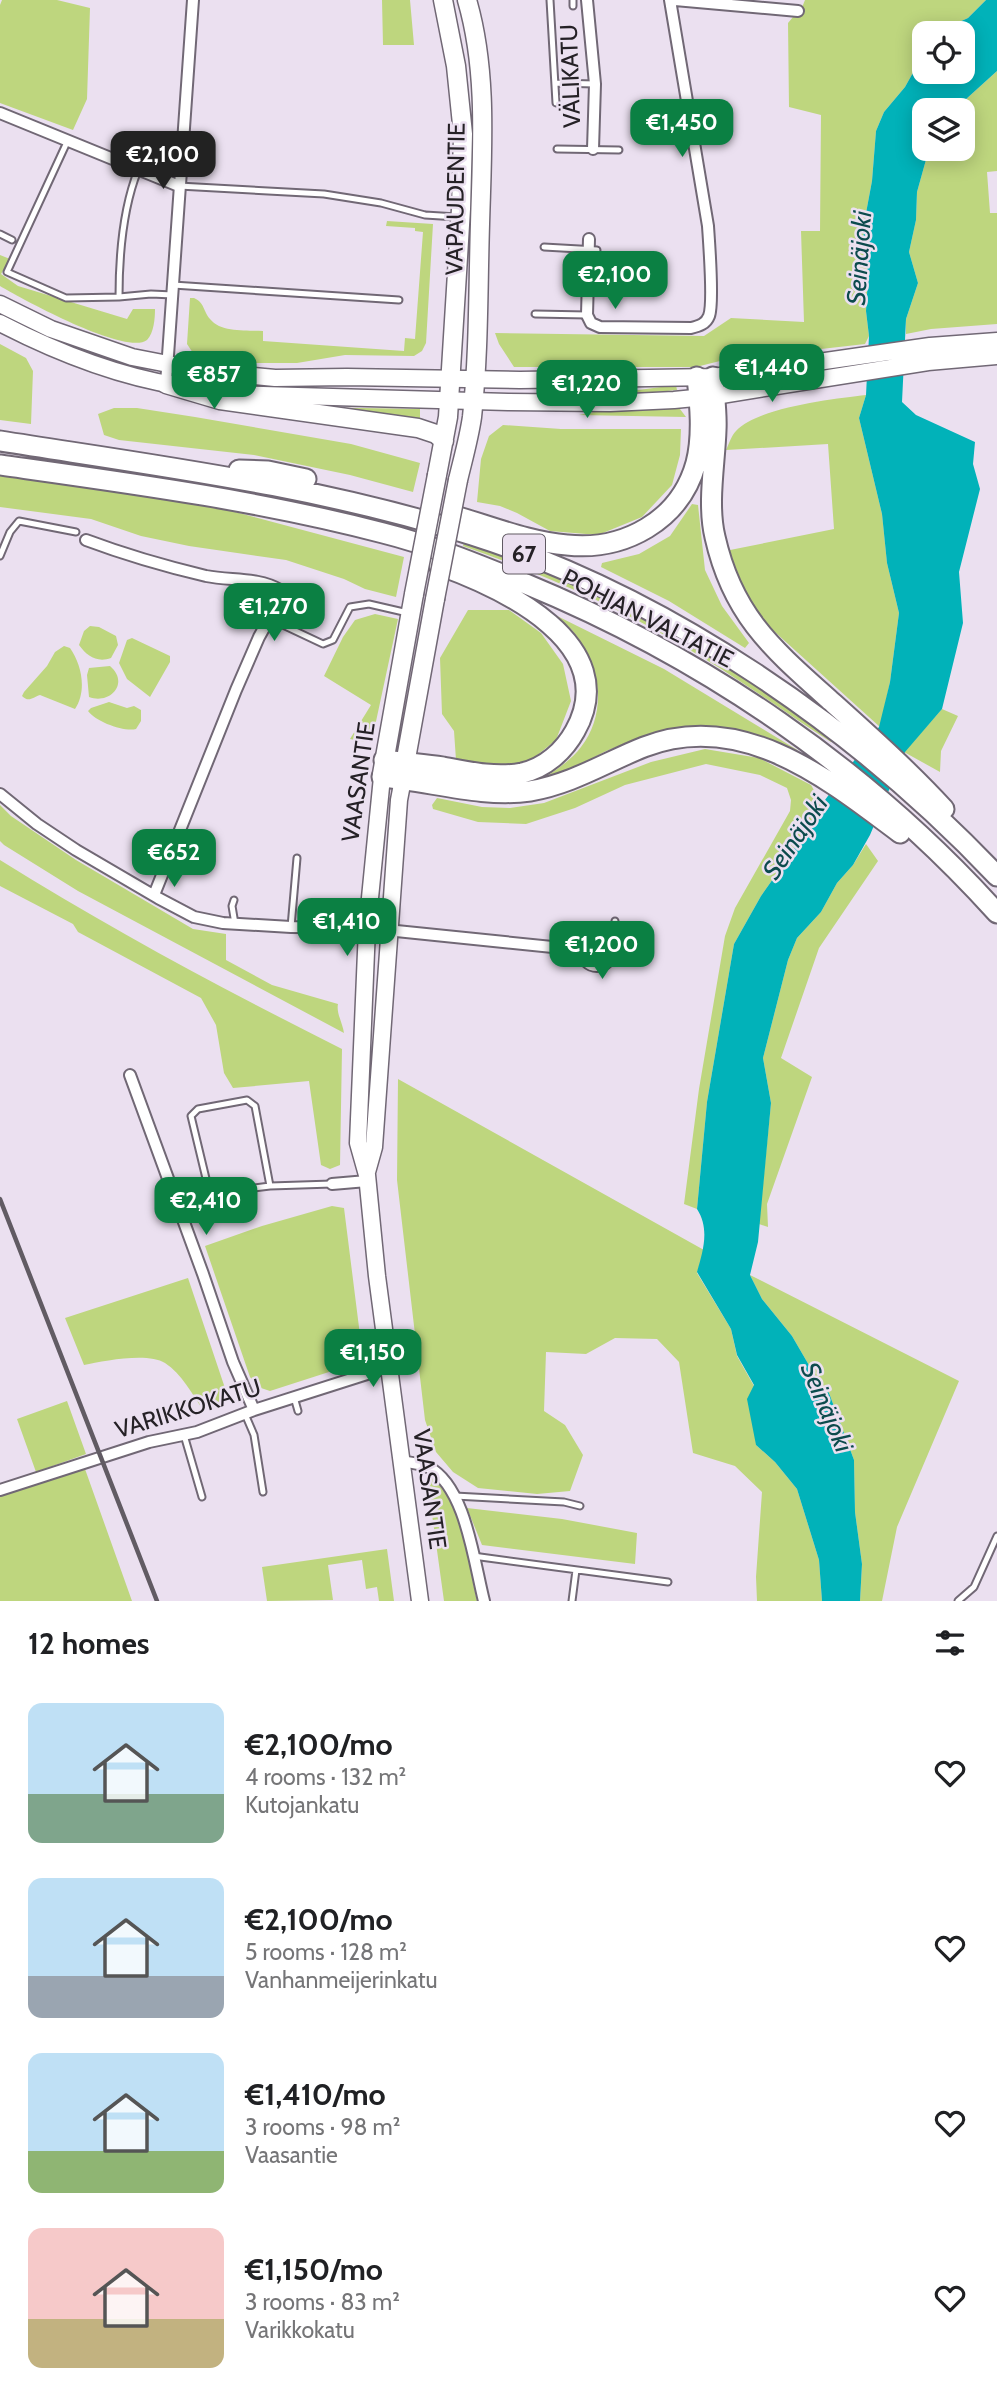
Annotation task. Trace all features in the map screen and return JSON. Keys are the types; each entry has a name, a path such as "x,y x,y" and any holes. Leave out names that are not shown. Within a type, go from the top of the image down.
{"highway":[{"path":"175,468 268,471 401,501 565,545 592,546 614,543 639,534 659,520 676,502 688,483 696,463 706,387"},
{"path":"706,387 716,431 714,534 724,570 736,597 770,646 842,724 921,794 945,810 973,850 997,876"},
{"name":"POHJAN VALTATIE","path":"0,442 175,468 316,494 473,535 603,588 721,651 842,724"},
{"name":"POHJAN VALTATIE","path":"0,466 173,489 318,517 385,533 487,568 558,597 622,626 716,679 819,750 899,825 979,894 997,914"},
{"path":"227,501 402,552 461,573 518,601 565,638 578,658 585,679 585,703 581,721 563,750 543,765 523,773 501,775 404,771"},
{"path":"383,768 500,792 526,791 549,788 576,779 647,746 702,736 745,741 776,752 804,765 899,825"}],"main road":[{"name":"VAPAUDENTIE","path":"443,0 460,93 463,134 449,400"},
{"name":"VAPAUDENTIE","path":"467,0 476,36 481,89 480,211 473,401"},
{"path":"0,304 17,314 74,337 132,357 204,371 275,378 474,379 706,387"},
{"path":"0,323 41,344 109,369 220,400 418,428 444,440"},
{"path":"166,384 257,396 610,402 929,354 997,341"},
{"path":"929,354 997,356"},
{"name":"VAASANTIE","path":"420,1601 367,1178 358,1143 367,928 383,768 444,440 449,400"},
{"name":"VAASANTIE","path":"367,1178 374,1147 404,771 473,401"}],"street":[{"path":"166,384 193,0"},
{"name":"VÄLIKATU","path":"587,0 596,84 593,149"},
{"path":"591,243 591,289 587,315 592,323 600,327 691,328 704,324 710,315 708,226 673,0 798,11"},
{"path":"0,113 179,186"},
{"path":"86,540 137,559 210,577 268,583 280,590 280,598 259,637 236,690 154,895"},
{"path":"0,794 37,824 194,917 235,924 367,928 582,950"},
{"path":"599,937 608,942 611,955 601,965 587,963 582,950 590,939 599,937"},
{"path":"130,1075 249,1412"},
{"path":"332,1184 367,1178"},
{"name":"VARIKKOKATU","path":"0,1490 149,1442 197,1432 249,1412 389,1367"},
{"path":"401,1461 430,1468 443,1479 455,1496 462,1513 484,1601"}],"lane":[{"path":"550,0 556,103"},
{"path":"555,83 596,84"},
{"path":"68,140 8,272 66,298 173,290 399,300"},
{"path":"557,149 619,150"},
{"path":"119,296 125,218 138,169"},
{"path":"179,186 324,194 381,203 425,215 460,217"},
{"path":"0,234 12,240"},
{"path":"544,247 591,243"},
{"path":"536,314 587,315"},
{"path":"0,556 9,532 19,522 76,532"},
{"path":"270,619 323,644 332,640 350,607 369,604 411,613"},
{"path":"291,927 297,858"},
{"path":"234,900 232,906 235,924"},
{"path":"608,942 615,934 615,921"},
{"path":"209,1191 191,1116 198,1109 247,1100 255,1106 270,1186"},
{"path":"209,1191 214,1193 270,1186 332,1184"},
{"path":"183,1220 209,1191"},
{"path":"294,1397 298,1411"},
{"path":"249,1412 263,1492"},
{"path":"184,1435 202,1497"},
{"path":"455,1496 564,1502 580,1506"},
{"path":"958,1601 974,1587 997,1536"},
{"path":"473,1556 668,1582"},
{"path":"572,1601 576,1570"}],"green space":[{"path":"2,0 57,0 90,8 87,99 73,130 0,103"},
{"path":"382,0 410,0 414,45 383,45"},
{"path":"805,0 986,0 961,21 912,21 912,74 884,112 876,131 872,181 863,229 868,278 866,311 869,336 865,344 724,360 696,367 514,367 495,333 704,336 731,318 804,322 801,231 820,231 821,115 789,107 788,23"},
{"path":"997,71 997,171 987,172 990,213 997,213 997,324 931,329 906,334 906,319 918,283 909,252 916,220 917,192 926,161 975,161 975,98 967,98"},
{"path":"387,221 433,224 426,343 422,351 414,356 345,355 297,363 252,363 209,358 193,353 187,344 190,298 194,298 221,327 263,331 263,341 404,351 405,338 415,339 423,232 415,231 415,228 386,226"},
{"path":"0,255 10,259 1,274 18,286 127,319 133,309 155,309 154,325 149,337 136,343 118,340 74,324 12,293 0,286"},
{"path":"0,344 26,358 33,371 31,424 0,420"},
{"path":"198,377 241,383 240,387 232,388 197,383 195,380"},
{"path":"676,385 677,390 645,393 631,391"},
{"path":"590,389 619,389 621,393 580,392"},
{"path":"866,395 859,418 882,514 887,563 899,613 890,682 880,727 766,624 740,586 725,551 834,529 828,444 726,450 736,431 761,416 779,410"},
{"path":"301,407 420,409 420,423"},
{"path":"675,407 686,417 579,415 604,410"},
{"path":"114,408 137,408 351,444 420,463 413,492 350,475 254,455 119,440 104,435 98,414"},
{"path":"503,425 561,429 681,429 680,455 672,485 642,517 598,535 550,531 500,506 477,502 481,459 489,436"},
{"path":"0,474 224,509 404,557 396,597 365,589 344,579 286,560 141,536 91,519 0,507"},
{"path":"692,504 698,505 705,570 722,606 749,643 745,648 669,601 601,567 602,563 639,554 670,536"},
{"path":"465,539 588,588 712,654 834,740 831,742 717,666 652,628 573,589 463,546"},
{"path":"539,607 664,669 799,751 709,726 654,732 534,784 565,763 581,747 590,733 598,702 594,671 581,642 568,626"},
{"path":"468,610 509,610 541,633 563,664 571,701 556,740 525,765 487,767 456,760 454,731 442,714 440,658"},
{"path":"375,614 398,619 372,740 366,742 350,739 371,705 324,676 343,637 355,620"},
{"path":"90,626 99,627 116,636 118,645 111,658 101,660 93,657 79,645 84,631"},
{"path":"132,638 170,656 170,662 150,697 127,679 119,663 127,640"},
{"path":"64,646 70,648 80,670 81,694 75,709 40,695 24,698 24,692 47,666 55,652"},
{"path":"110,666 118,679 115,691 104,698 89,697 89,668"},
{"path":"109,702 127,708 134,706 141,710 141,721 136,729 110,725 88,711"},
{"path":"942,709 958,716 941,751 940,772 904,752"},
{"path":"705,749 759,758 811,785 822,804 761,896 734,944 707,1102 697,1209 684,1204 699,1089 725,936 735,908 790,811 791,800 787,788 760,775 706,764 625,785 575,808 526,824 478,822 433,809 432,805 437,798 482,807 510,808 544,803 651,762"},
{"path":"0,805 11,816 76,860 193,929 226,934 226,960 272,985 338,1004 344,1033 78,891 4,845 0,841"},
{"path":"866,844 878,861 819,948 781,1058 812,1077 767,1204 768,1227 759,1224 771,1103 763,1058 788,960 797,938 821,912 837,883"},
{"path":"0,860 169,959 342,1049 340,1165 330,1169 321,1165 309,1081 233,1088 224,1073 216,1025 201,998 78,932 73,924 0,886"},
{"path":"398,1079 704,1250 697,1273 731,1329 737,1356 754,1386 756,1445 775,1462 797,1489 819,1560 822,1601 757,1601 762,1492 735,1466 693,1453 679,1362 657,1339 615,1338 586,1354 546,1352 544,1411 565,1425 583,1455 570,1491 537,1494 478,1488 453,1472 436,1452 425,1420 397,1180"},
{"path":"332,1206 344,1208 362,1351 360,1362 270,1391 258,1387 250,1377 205,1246"},
{"path":"750,1275 959,1381 897,1527 882,1601 860,1601 862,1564 855,1512 854,1460 829,1393 817,1379 792,1336 762,1299"},
{"path":"188,1278 229,1400 203,1410 177,1373 157,1360 125,1358 84,1365 65,1318"},
{"path":"67,1401 86,1454 36,1472 17,1419"},
{"path":"85,1469 132,1601 0,1601 0,1494"},
{"path":"427,1478 432,1478 451,1503 463,1535 477,1601 444,1601"},
{"path":"467,1508 562,1519 637,1533 635,1564 482,1545"},
{"path":"387,1549 394,1601 379,1601 377,1587 366,1589 362,1560 328,1565 333,1600 267,1601 262,1567"}],"water":[{"name":"Seinäjoki","path":"986,0 997,0 997,71 967,98 912,98 912,161 926,161 917,192 916,220 909,252 918,283 906,319 902,402 916,415 975,442 973,464 980,489 959,572 963,623 942,709 905,752 870,835 853,865 837,883 821,912 797,938 788,960 763,1058 771,1103 758,1242 750,1275 762,1299 792,1336 817,1379 829,1393 854,1460 855,1512 862,1564 860,1601 822,1601 819,1560 797,1489 775,1462 756,1445 747,1399 754,1385 737,1355 731,1329 697,1272 704,1232 697,1209 707,1102 734,944 761,896 822,804 879,727 890,682 899,613 887,563 882,514 859,418 866,395 869,336 866,311 868,278 863,229 872,181 876,131 884,112 912,74 912,84 975,84 975,21 961,21"}],"railway":[{"path":"0,1199 157,1601"}]}
